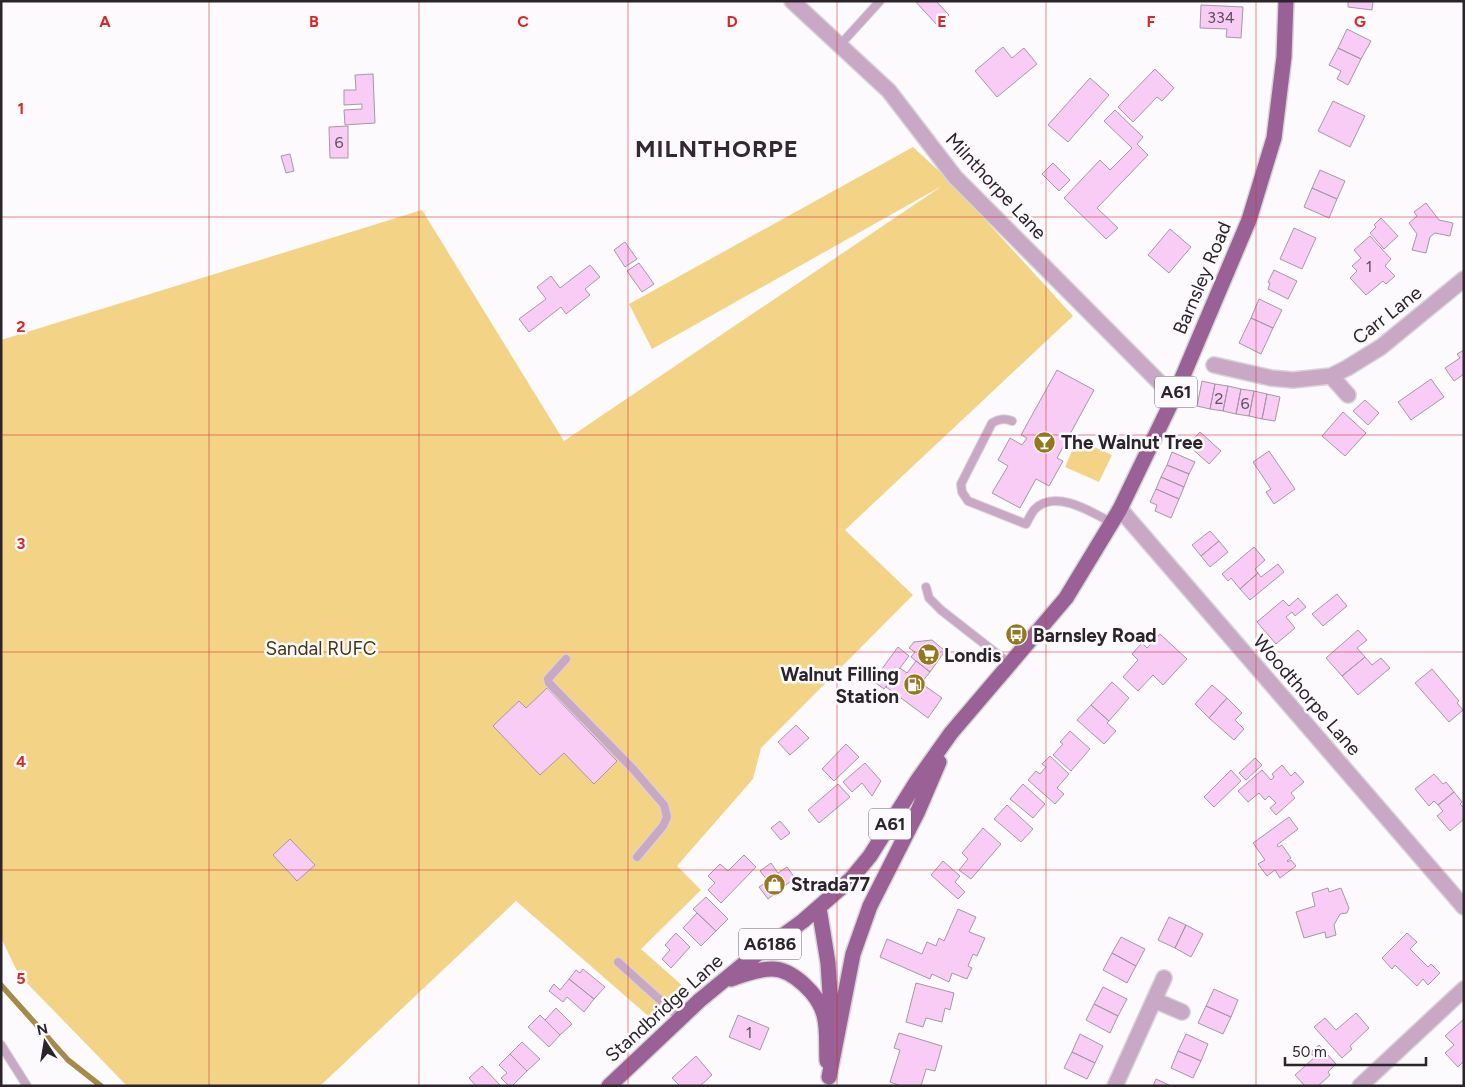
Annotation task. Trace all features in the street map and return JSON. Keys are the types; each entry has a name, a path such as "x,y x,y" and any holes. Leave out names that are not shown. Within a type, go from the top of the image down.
{"main road":[{"name":"Barnsley Road","path":"819,908 851,879 870,856 917,781 951,733 1066,598 1120,509 1174,396 1249,220 1274,138 1284,57 1286,1"},
{"name":"A61","path":"828,1082 854,954 870,906 918,811 951,733"},
{"name":"Standbridge Lane","path":"609,1086 680,1018 722,982 819,908"},
{"path":"819,908 828,963 832,1023 828,1082"},
{"path":"722,982 751,972 774,969 793,975 809,988 824,1014 828,1082"}],"street":[{"name":"Milnthorpe Lane","path":"794,2 889,91 955,177 1174,396"},
{"name":"Carr Lane","path":"1214,364 1271,378 1292,380 1331,376 1381,347 1464,279"},
{"path":"1331,376 1348,395"},
{"name":"Woodthorpe Lane","path":"1120,509 1464,907"},
{"path":"1115,1086 1164,978"},
{"path":"1360,1086 1464,989"},
{"path":"1154,1000 1182,1012"}],"lane":[{"path":"839,46 880,1"},
{"path":"1012,421 1005,418 992,423 961,484 962,492 968,501 1026,524 1035,509 1055,501 1075,504 1112,523"},
{"path":"926,586 929,598 941,610 1010,664"},
{"path":"566,659 548,679 549,683 633,769 664,805 666,817 663,826 638,857"},
{"path":"618,962 680,1018"},
{"path":"1,1045 27,1086"}],"green space":[{"name":"Sandal RUFC","path":"913,147 950,181 1073,316 845,530 913,595 761,748 753,779 677,866 701,890 641,949 684,987 654,1021 516,901 320,1086 127,1086 19,975 1,938 1,340 422,210 564,441 942,186 652,349 629,304"},
{"path":"1077,439 1112,455 1099,482 1065,467"}],"building":[{"path":"915,1 936,1 949,15 937,25"},
{"path":"1348,1 1373,1 1372,10 1348,7"},
{"path":"1201,5 1243,7 1241,38 1226,37 1227,29 1200,28"},
{"path":"1347,29 1371,41 1361,59 1338,48"},
{"path":"1003,47 1012,58 1024,48 1037,64 997,97 975,71"},
{"path":"1338,48 1361,59 1348,85 1337,79 1341,71 1329,65"},
{"path":"1155,69 1174,88 1162,101 1157,97 1133,122 1118,107"},
{"path":"373,74 375,123 345,125 344,110 362,109 362,104 344,105 344,90 356,90 355,75"},
{"path":"1090,78 1109,95 1068,142 1048,125"},
{"path":"1333,101 1365,116 1350,147 1318,131"},
{"path":"1115,110 1143,137 1137,144 1148,155 1097,208 1118,228 1106,239 1064,198 1100,160 1110,170 1132,148 1104,121"},
{"path":"348,126 348,158 330,158 329,127"},
{"path":"290,154 294,171 286,173 281,156"},
{"path":"1053,163 1070,180 1059,191 1042,174"},
{"path":"1320,170 1345,181 1337,199 1312,188"},
{"path":"1312,188 1337,199 1329,218 1304,207"},
{"path":"1426,203 1439,220 1453,223 1450,236 1435,233 1430,237 1426,253 1412,250 1417,234 1409,223 1417,216 1414,212"},
{"path":"1381,218 1398,236 1384,249 1370,233 1376,227 1374,225"},
{"path":"1294,228 1316,238 1302,269 1280,259"},
{"path":"1170,229 1191,247 1169,273 1148,255"},
{"path":"1370,236 1391,259 1385,266 1395,276 1386,284 1383,281 1366,295 1350,278 1357,271 1352,266 1361,258 1354,250"},
{"path":"625,242 637,259 625,267 614,250"},
{"path":"639,263 654,284 642,292 627,271"},
{"path":"590,265 600,277 585,289 590,295 566,314 561,307 529,332 519,319 546,299 537,287 551,276 560,288"},
{"path":"1274,270 1297,281 1288,299 1268,289 1270,283 1268,282"},
{"path":"1259,299 1282,310 1273,328 1251,318"},
{"path":"1251,318 1273,328 1261,354 1239,343"},
{"path":"1464,350 1464,374 1454,381 1445,368 1460,358 1457,354"},
{"name":"The Walnut Tree","path":"1057,370 1094,390 1057,458 1063,461 1049,486 1036,479 1020,508 992,493 1008,466 998,460 1010,438 1022,445 1027,438 1021,435"},
{"path":"1431,379 1444,397 1411,420 1398,402"},
{"path":"1202,381 1215,384 1210,409 1197,406"},
{"path":"1215,384 1228,386 1223,411 1210,409"},
{"path":"1228,386 1241,389 1236,414 1223,411"},
{"path":"1241,389 1254,391 1249,416 1236,414"},
{"path":"1254,391 1267,394 1262,419 1249,416"},
{"path":"1267,394 1280,397 1275,421 1262,419"},
{"path":"1365,400 1379,413 1368,425 1353,411"},
{"path":"1343,412 1366,433 1345,456 1322,436"},
{"path":"1200,432 1221,451 1209,464 1188,445"},
{"path":"1269,451 1295,489 1274,504 1266,492 1271,489 1253,462"},
{"path":"1172,452 1195,462 1189,474 1167,465"},
{"path":"1167,465 1189,474 1184,487 1161,477"},
{"path":"1161,477 1184,487 1179,499 1156,489"},
{"path":"1156,489 1179,499 1171,518 1155,511 1157,505 1150,502"},
{"path":"1210,531 1219,541 1201,556 1192,545"},
{"path":"1219,541 1228,552 1210,567 1201,556"},
{"path":"1254,547 1265,560 1255,569 1258,573 1240,589 1231,578 1228,581 1222,574"},
{"path":"1278,564 1284,572 1250,600 1240,589 1258,573 1261,577"},
{"path":"1337,594 1347,606 1323,626 1312,614"},
{"path":"1298,598 1306,607 1295,616 1292,612 1286,617 1295,628 1276,644 1257,622 1283,600 1289,606"},
{"path":"1358,630 1367,640 1357,648 1365,657 1342,676 1326,658"},
{"path":"1160,634 1187,659 1163,685 1153,675 1138,691 1123,677 1138,660 1132,654 1142,643 1147,648"},
{"name":"Londis","path":"932,640 945,651 930,672 911,657 915,652 909,648 914,642"},
{"path":"898,647 909,656 884,689 873,681"},
{"path":"1365,657 1372,665 1381,658 1390,668 1358,695 1342,676"},
{"path":"916,661 930,672 921,683 942,698 928,718 886,687 900,668 907,673"},
{"path":"1432,669 1459,701 1457,703 1463,710 1449,722 1415,683"},
{"path":"1112,682 1129,698 1109,721 1091,705"},
{"path":"1212,685 1227,698 1209,718 1195,704"},
{"path":"547,688 617,761 594,784 564,753 540,775 493,726 519,701 526,708"},
{"path":"1227,698 1242,713 1235,720 1244,729 1234,740 1209,718"},
{"path":"1091,705 1109,721 1107,723 1116,731 1104,744 1077,720"},
{"path":"796,725 809,738 790,755 778,742"},
{"path":"1070,731 1090,749 1071,771 1053,755 1063,744 1060,742"},
{"path":"846,744 859,757 834,781 822,769"},
{"path":"1050,756 1069,774 1057,788 1064,794 1055,804 1028,780 1036,771 1040,774 1046,767 1042,764"},
{"path":"1255,758 1262,765 1246,780 1239,773"},
{"path":"865,763 881,781 872,796 862,783 852,792 843,782"},
{"path":"1282,765 1291,776 1295,772 1304,782 1291,793 1295,798 1276,815 1270,808 1276,803 1269,796 1265,800 1259,793 1248,802 1238,791 1262,770 1271,780 1274,777 1272,774"},
{"path":"1231,770 1241,781 1214,807 1204,797"},
{"path":"1434,774 1443,784 1446,782 1454,792 1438,805 1434,801 1429,806 1415,789"},
{"path":"838,784 850,797 819,823 808,810"},
{"path":"1023,784 1045,804 1033,818 1010,799"},
{"path":"1454,792 1462,802 1460,804 1464,808 1464,819 1450,831 1437,816 1443,811 1438,805"},
{"path":"1007,805 1033,829 1021,842 994,819"},
{"path":"1289,817 1298,829 1277,845 1278,847 1282,845 1291,858 1287,861 1291,860 1296,866 1280,878 1275,870 1267,876 1258,864 1265,860 1253,843"},
{"path":"780,821 790,833 781,840 771,828"},
{"path":"983,828 1001,844 971,879 959,870 968,859 962,853"},
{"path":"290,839 315,865 297,881 273,855"},
{"path":"744,855 756,867 721,903 708,890 715,883 708,876 720,864 728,871"},
{"path":"943,861 960,876 955,882 965,892 958,899 931,875"},
{"name":"Strada77","path":"771,863 778,873 787,867 795,878 768,899 759,887 768,881 760,871"},
{"path":"1328,888 1329,892 1341,888 1349,908 1347,913 1340,914 1334,925 1336,935 1326,938 1325,932 1304,938 1296,912 1315,906 1312,893"},
{"path":"706,897 728,919 716,931 693,909"},
{"path":"958,909 976,917 969,932 985,938 977,956 973,954 968,966 972,968 967,979 952,973 949,982 932,974 930,979 880,957 887,939 922,954 927,942 936,946 939,938 944,941"},
{"path":"697,913 716,931 701,946 683,928"},
{"path":"1169,917 1186,925 1175,948 1158,940"},
{"path":"1186,925 1203,934 1191,957 1175,948"},
{"path":"676,933 690,947 671,968 662,959 670,950 665,945"},
{"path":"1407,933 1417,942 1410,949 1428,967 1431,964 1440,973 1428,985 1423,979 1417,986 1395,965 1392,969 1382,958"},
{"path":"1121,937 1145,949 1136,966 1112,953"},
{"path":"1112,953 1136,966 1127,983 1103,970"},
{"path":"583,969 605,987 594,999 569,979 576,970 580,973"},
{"path":"569,979 594,999 584,1012 567,997 563,1002 549,991 554,984 560,990"},
{"path":"916,983 954,993 950,1010 945,1008 942,1022 926,1018 923,1027 906,1022"},
{"path":"1103,987 1127,999 1118,1016 1094,1004"},
{"path":"1214,989 1238,1000 1231,1017 1206,1006"},
{"path":"1094,1004 1118,1016 1110,1033 1086,1020"},
{"path":"1206,1006 1231,1017 1223,1034 1198,1023"},
{"path":"556,1008 572,1024 560,1035 545,1020"},
{"path":"1356,1013 1369,1028 1350,1046 1352,1049 1342,1058 1314,1027 1325,1018 1336,1030"},
{"path":"540,1015 560,1035 549,1047 528,1027"},
{"path":"738,1015 769,1028 760,1050 729,1037"},
{"path":"1464,1019 1464,1061 1458,1067 1445,1053 1454,1045 1445,1036"},
{"path":"899,1033 942,1046 935,1071 926,1069 921,1086 901,1086 890,1082 900,1050 894,1048"},
{"path":"1080,1034 1103,1046 1095,1063 1072,1052"},
{"path":"1186,1034 1208,1044 1201,1061 1178,1051"},
{"path":"522,1042 540,1059 527,1071 510,1054"},
{"path":"1319,1045 1336,1064 1328,1072 1330,1075 1318,1086 1305,1086 1295,1075 1315,1057 1310,1053"},
{"path":"1178,1051 1201,1061 1193,1078 1171,1068"},
{"path":"1072,1052 1095,1063 1087,1079 1064,1068"},
{"path":"510,1054 527,1071 512,1086 509,1086 501,1078 507,1073 499,1065"},
{"path":"696,1056 712,1075 700,1086 680,1086 672,1078"},
{"path":"482,1066 501,1086 476,1086 469,1078"},
{"path":"1156,1079 1171,1086 1153,1086"}],"waterway":[{"path":"1,985 68,1060 101,1086"}],"place":[{"name":"The Walnut Tree","path":"1045,442"},
{"name":"Barnsley Road","path":"1017,635"},
{"name":"Londis","path":"928,655"},
{"name":"Walnut Filling Station","path":"915,685"},
{"name":"Strada77","path":"775,884"}],"district":[{"name":"MILNTHORPE","path":"717,148"}]}
